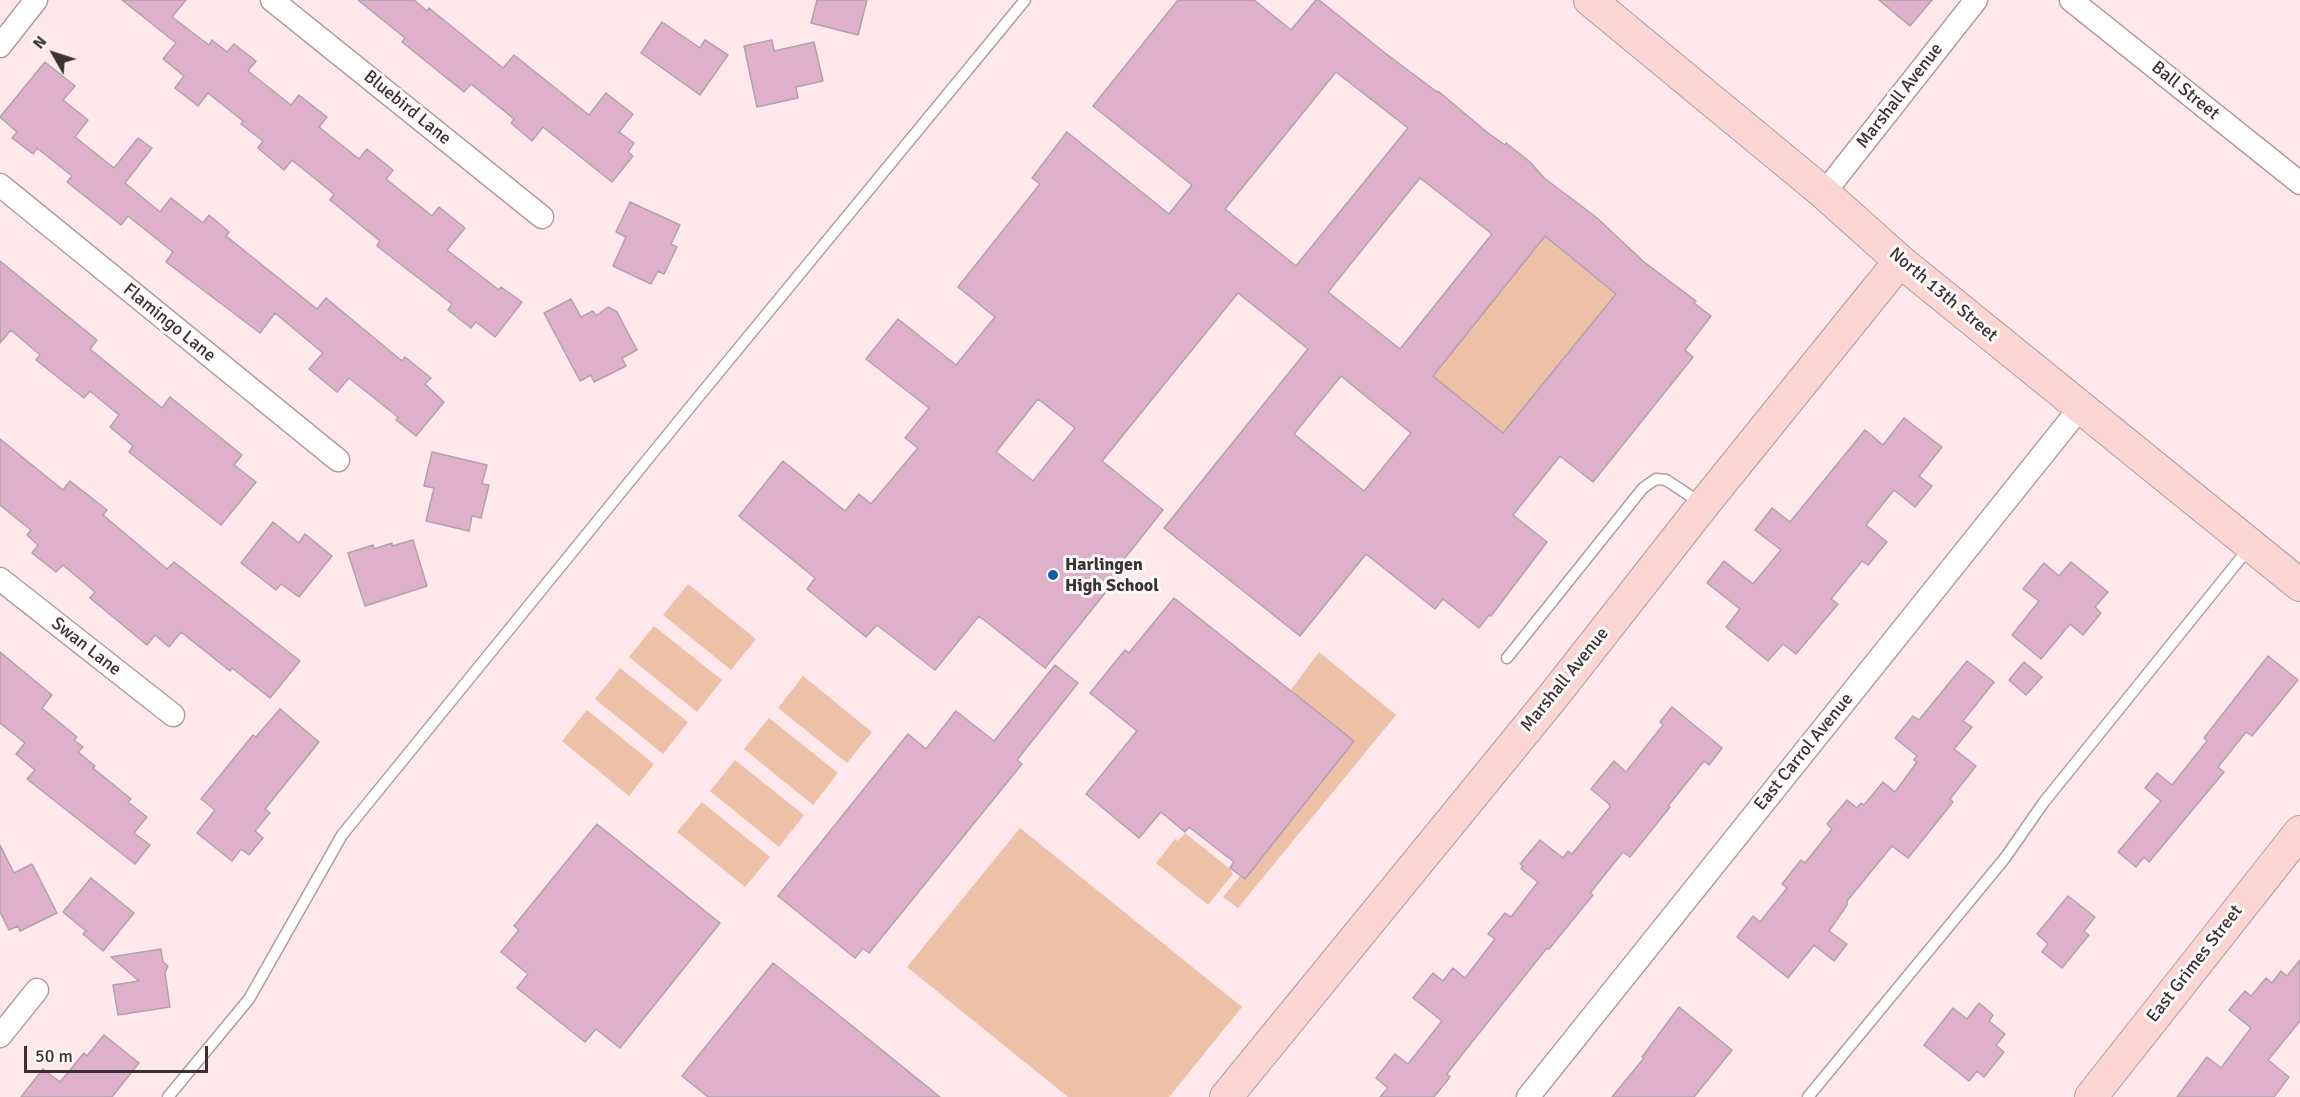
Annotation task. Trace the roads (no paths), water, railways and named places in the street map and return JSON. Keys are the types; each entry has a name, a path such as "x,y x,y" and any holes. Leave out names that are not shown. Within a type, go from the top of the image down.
{"street":[{"path":"0,46 36,0"},
{"name":"Bluebird Lane","path":"272,0 542,217"},
{"name":"North 13th Street","path":"1590,0 1824,193 1900,261 2300,585"},
{"name":"Marshall Avenue","path":"1824,193 1976,0"},
{"name":"Ball Street","path":"2071,0 2300,183"},
{"name":"Flamingo Lane","path":"0,185 338,460"},
{"name":"Marshall Avenue","path":"1226,1097 1555,694 1704,504 1900,261"},
{"name":"East Carrol Avenue","path":"1528,1097 2080,408"},
{"name":"Swan Lane","path":"0,579 173,716"},
{"name":"East Grimes Street","path":"2091,1097 2300,832"},
{"path":"0,1036 37,990"}],"lane":[{"path":"168,1097 249,999 342,835 683,415 1025,0"},
{"path":"1507,658 1643,488 1656,479 1666,480 1704,504"},
{"path":"1808,1097 2005,858 2044,802 2251,545"}],"place":[{"name":"Harlingen High School","path":"1053,575"}]}
